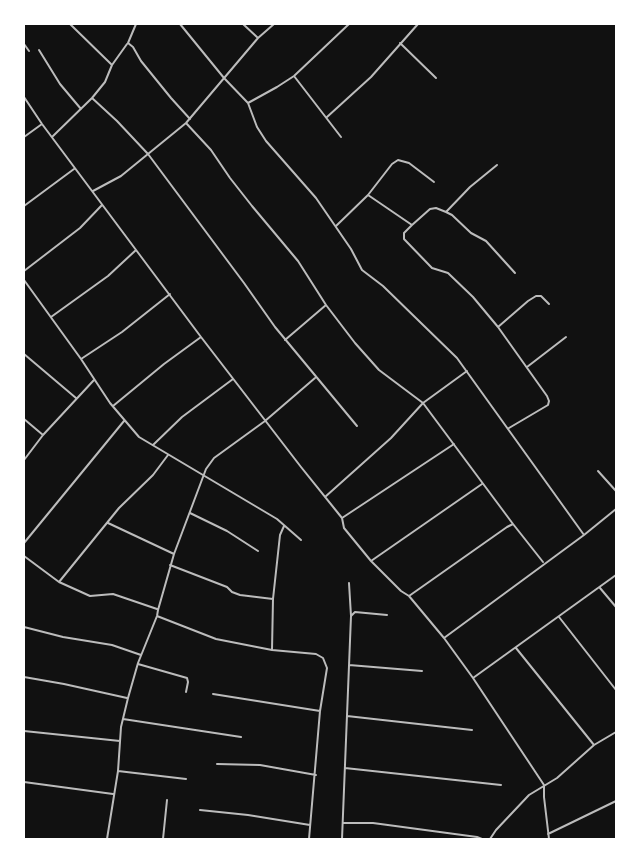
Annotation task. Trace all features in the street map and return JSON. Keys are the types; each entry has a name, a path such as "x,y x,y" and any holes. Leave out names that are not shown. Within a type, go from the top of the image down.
{"street":[{"path":"70,24 112,65"},
{"path":"52,137 92,98 105,82 112,65 128,43 136,24"},
{"path":"180,24 224,78 248,103 257,127 266,141 316,198 336,226 362,270 383,286 457,358 584,534"},
{"path":"243,24 258,38"},
{"path":"93,191 121,176 186,123 258,38 274,24"},
{"path":"248,103 294,76 349,24"},
{"path":"327,117 371,77 418,24"},
{"path":"128,43 190,119"},
{"path":"400,43 436,78"},
{"path":"24,44 28,51"},
{"path":"38,50 60,84 81,109"},
{"path":"294,76 341,137"},
{"path":"24,97 42,124 201,337 342,518 344,528 371,561 401,591 410,596 473,678 544,785 549,839"},
{"path":"92,98 148,154 285,340 357,426"},
{"path":"186,123 211,150 252,206 298,260 326,305 355,343 379,370 423,403 482,484 544,563"},
{"path":"24,138 42,124"},
{"path":"336,226 368,195 392,164 398,160 409,164 434,182"},
{"path":"446,212 470,187 496,165"},
{"path":"24,206 75,168"},
{"path":"368,195 412,225"},
{"path":"24,271 80,228 102,204"},
{"path":"509,428 548,405 549,401 498,327 473,297 448,273 432,268 404,240 404,233 430,208 436,208 452,215 471,233 486,241 515,273"},
{"path":"50,317 108,276 136,250"},
{"path":"24,280 94,380 138,437 277,519 302,540"},
{"path":"81,359 122,332 170,294"},
{"path":"498,327 536,296 541,296 550,304"},
{"path":"285,340 326,305"},
{"path":"113,406 164,364 201,337"},
{"path":"527,368 566,338"},
{"path":"24,354 76,398"},
{"path":"325,497 390,438 423,403 467,371"},
{"path":"106,839 118,771 122,719 138,663 158,616 170,565 206,468 214,458 266,421 316,378"},
{"path":"153,445 182,417 233,379"},
{"path":"24,460 43,435 94,380"},
{"path":"24,419 43,435"},
{"path":"24,543 124,421"},
{"path":"342,518 454,444"},
{"path":"59,582 119,508 153,475 168,455"},
{"path":"598,471 616,491"},
{"path":"371,561 482,484"},
{"path":"444,638 616,509"},
{"path":"190,513 227,531 258,551"},
{"path":"108,523 174,554"},
{"path":"410,596 507,526 513,524"},
{"path":"272,650 273,599 280,535 284,525"},
{"path":"24,556 59,582 90,596 113,594 158,610"},
{"path":"170,565 227,586 232,592 240,595 273,599"},
{"path":"473,678 616,575"},
{"path":"342,839 350,664 351,616 349,583"},
{"path":"600,588 616,608"},
{"path":"351,616 355,612 387,615"},
{"path":"158,616 216,639 272,650 316,654 323,658 326,668 320,711 309,839"},
{"path":"559,617 616,690"},
{"path":"24,627 63,637 112,645 141,655"},
{"path":"516,648 594,745"},
{"path":"138,663 187,678 186,692"},
{"path":"350,664 422,671"},
{"path":"24,677 128,698"},
{"path":"213,694 320,711"},
{"path":"347,716 472,730"},
{"path":"122,719 241,737"},
{"path":"24,731 120,741"},
{"path":"490,839 528,795 556,778 594,745 616,732"},
{"path":"217,764 260,765 316,775"},
{"path":"345,768 501,785"},
{"path":"118,771 186,779"},
{"path":"24,782 114,794"},
{"path":"163,839 167,800"},
{"path":"548,834 616,801"},
{"path":"200,810 310,824"},
{"path":"343,823 372,823 482,839"}]}
